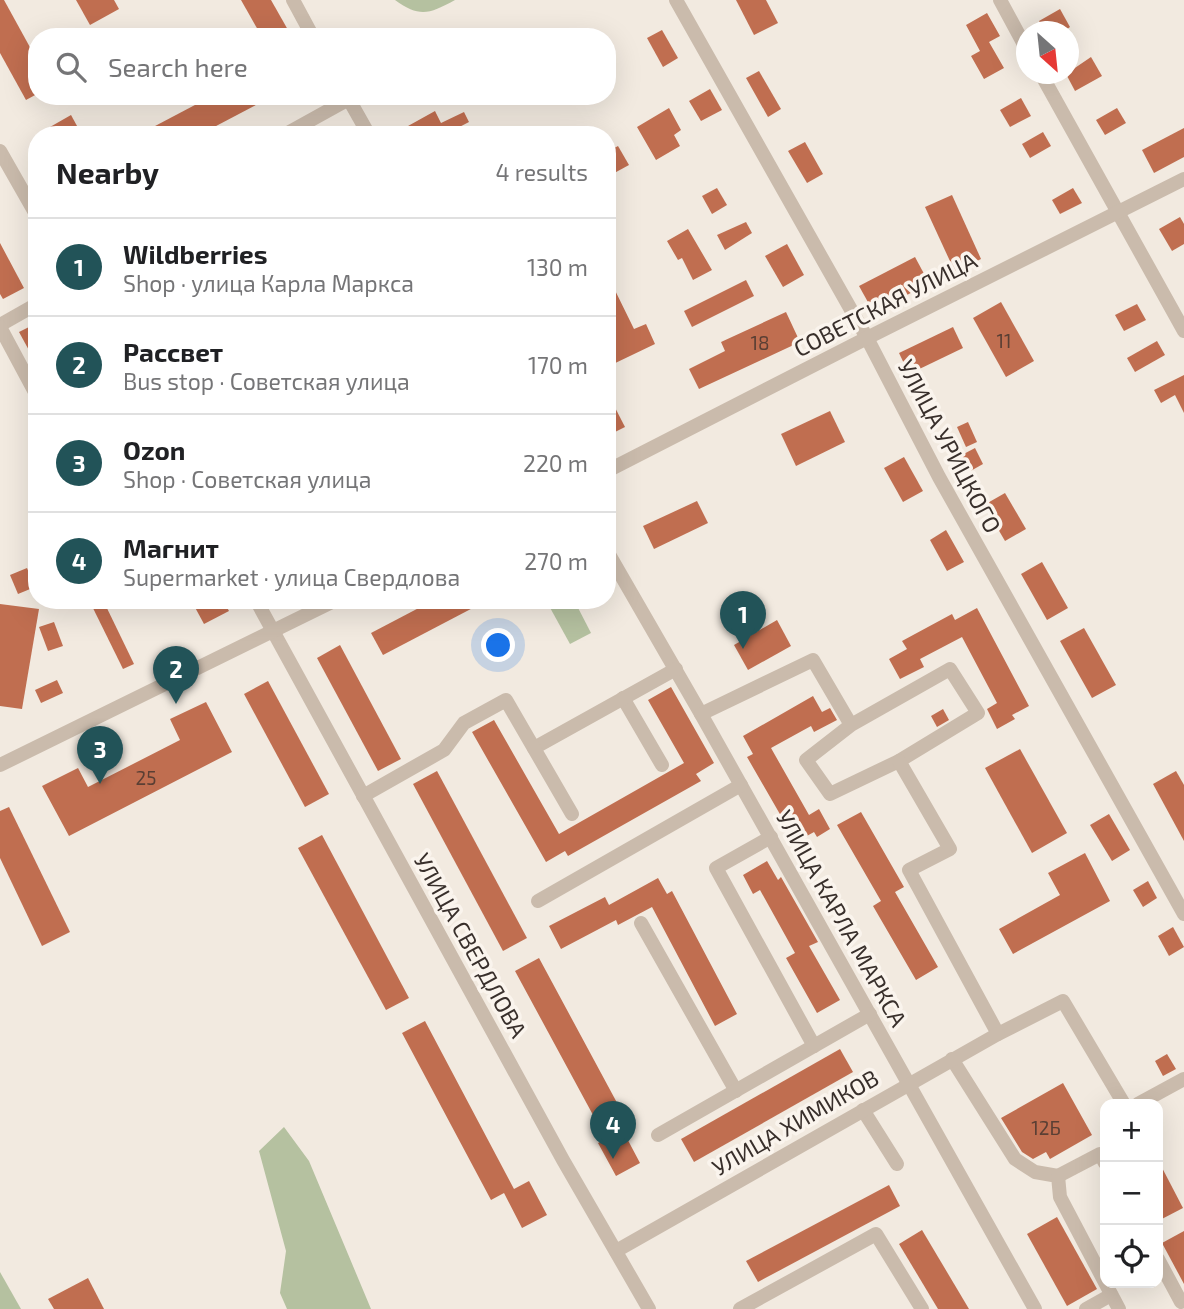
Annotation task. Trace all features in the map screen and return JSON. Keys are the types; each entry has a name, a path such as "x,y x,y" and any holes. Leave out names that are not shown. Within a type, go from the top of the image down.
{"street":[{"path":"293,0 308,28"},
{"name":"УЛИЦА УРИЦКОГО","path":"676,0 867,338 939,477 1184,914"},
{"path":"1000,0 1016,28"},
{"path":"1047,84 1184,331"},
{"path":"300,126 336,105"},
{"path":"352,105 364,126"},
{"path":"0,151 28,200"},
{"name":"СОВЕТСКАЯ УЛИЦА","path":"616,466 1184,179"},
{"path":"28,309 0,326 28,379"},
{"name":"УЛИЦА КАРЛА МАРКСА","path":"616,567 1035,1309"},
{"name":"УЛИЦА СВЕРДЛОВА","path":"261,609 563,1160 649,1309"},
{"path":"0,765 317,609"},
{"path":"701,714 813,660 851,725"},
{"path":"950,669 978,713 899,761 830,794 806,760 851,725 950,669"},
{"path":"534,748 676,670"},
{"path":"623,698 662,765"},
{"path":"363,796 444,750 464,723 506,700 572,814"},
{"path":"899,761 950,849 909,870 998,1034"},
{"path":"538,901 741,785"},
{"path":"771,837 716,868 814,1046"},
{"path":"641,923 736,1090"},
{"name":"УЛИЦА ХИМИКОВ","path":"616,1251 952,1059 1063,1000 1121,1099"},
{"path":"658,1135 870,1014"},
{"path":"952,1059 1015,1159 1035,1172 1058,1176 1100,1154 1104,1162"},
{"path":"1147,1099 1184,1079"},
{"path":"863,1110 897,1164"},
{"path":"1058,1176 1060,1197 1119,1309"},
{"path":"740,1309 876,1234 922,1309"},
{"path":"1163,1268 1181,1302"},
{"path":"1086,1309 1111,1295"}],"green space":[{"path":"395,0 455,0 431,11 418,12"},
{"path":"551,609 579,609 591,633 570,644"},
{"path":"284,1127 309,1161 371,1309 287,1309 280,1293 286,1251 259,1151"},
{"path":"0,1272 21,1309 0,1309"}],"building":[{"path":"0,0 4,0 28,44 28,99 26,100 0,53"},
{"path":"76,0 114,0 119,9 90,25"},
{"path":"241,0 271,0 287,28 257,28"},
{"path":"736,0 766,0 778,23 754,35"},
{"path":"1060,9 1067,21 1039,21"},
{"path":"987,13 1000,36 989,42 1004,68 984,79 971,56 980,51 966,25"},
{"path":"662,30 678,58 663,67 647,38"},
{"path":"1091,57 1102,76 1075,91 1071,84 1079,84 1079,65"},
{"path":"759,71 781,109 768,117 746,78"},
{"path":"710,89 722,110 701,121 689,101"},
{"path":"1021,98 1031,116 1010,127 1000,110"},
{"path":"195,105 256,105 216,126 155,126"},
{"path":"669,108 681,130 674,135 680,146 656,160 637,127"},
{"path":"1117,108 1126,123 1105,135 1096,120"},
{"path":"435,111 441,123 464,112 469,122 461,126 408,126"},
{"path":"71,115 77,126 52,126"},
{"path":"1184,128 1184,157 1154,173 1142,150"},
{"path":"1043,132 1051,146 1030,158 1022,144"},
{"path":"805,142 823,174 807,183 788,151"},
{"path":"618,146 629,165 616,172"},
{"path":"717,188 727,205 712,214 702,196"},
{"path":"1073,188 1082,203 1060,214 1052,200"},
{"path":"952,195 981,259 955,272 925,207"},
{"path":"1180,217 1184,224 1184,244 1172,251 1159,229"},
{"path":"746,222 752,233 725,250 717,235"},
{"path":"688,229 712,270 693,280 682,258 678,260 667,241"},
{"path":"0,243 24,288 3,299 0,294"},
{"path":"787,244 804,275 783,287 765,256"},
{"path":"915,257 929,283 874,313 859,286"},
{"path":"746,280 754,296 692,327 684,311"},
{"path":"616,292 634,329 646,324 655,344 616,363"},
{"path":"1001,302 1034,361 1006,377 973,318"},
{"path":"1137,304 1146,320 1124,331 1115,315"},
{"path":"786,312 800,342 699,389 689,369 725,351 721,342"},
{"path":"953,327 963,348 909,374 899,353"},
{"path":"28,328 28,348 19,332"},
{"path":"1157,341 1165,355 1135,372 1127,358"},
{"path":"1184,375 1184,413 1175,395 1161,403 1154,390"},
{"path":"616,410 625,427 616,432"},
{"path":"830,411 845,442 796,466 781,434"},
{"path":"968,422 977,442 966,447 957,427"},
{"path":"975,448 983,464 967,473 958,457"},
{"path":"904,457 923,491 903,502 884,468"},
{"path":"1005,493 1026,529 1005,541 984,505"},
{"path":"697,501 708,523 654,549 643,526"},
{"path":"946,530 964,562 947,571 930,540"},
{"path":"1042,562 1068,608 1047,620 1021,574"},
{"path":"27,568 28,590 18,594 10,575"},
{"path":"0,604 39,609 22,709 0,706"},
{"path":"977,608 1029,706 1012,715 1015,719 997,729 987,709 997,703 962,637 920,659 924,667 900,679 889,659 907,649 902,641 952,614 955,620"},
{"path":"93,609 107,609 134,664 123,669"},
{"path":"196,609 228,609 229,611 204,624"},
{"path":"417,609 471,609 383,655 371,633"},
{"path":"777,620 791,646 748,670 734,645"},
{"path":"54,622 63,646 48,651 39,627"},
{"path":"1084,628 1116,685 1092,698 1060,641"},
{"path":"340,645 401,759 378,771 317,658"},
{"path":"57,680 63,693 41,703 35,690"},
{"path":"268,681 329,794 305,807 244,694"},
{"path":"671,687 714,763 696,774 701,781 568,856 565,851 546,862 472,732 494,720 559,834 684,763 648,700"},
{"path":"813,696 822,712 830,708 837,720 814,732 811,726 771,748 809,815 819,809 830,829 817,837 814,832 796,842 747,757 753,754 743,736"},
{"path":"206,702 232,752 69,836 42,786 78,768 88,787 180,740 170,719"},
{"path":"943,709 949,720 937,727 931,716"},
{"path":"1020,749 1067,833 1032,853 985,768"},
{"path":"437,771 527,938 503,951 413,784"},
{"path":"1176,771 1184,785 1184,841 1153,784"},
{"path":"9,807 70,932 42,946 0,858 0,811"},
{"path":"861,812 904,887 895,892 938,967 916,980 873,906 881,901 837,825"},
{"path":"1109,814 1130,850 1112,861 1090,825"},
{"path":"322,835 409,998 386,1010 298,848"},
{"path":"1085,853 1110,901 1013,954 999,929 1060,895 1048,873"},
{"path":"767,861 778,880 781,877 818,942 809,946 840,1000 817,1013 786,958 795,953 760,890 753,894 743,875"},
{"path":"658,878 667,894 672,891 737,1014 715,1026 652,907 618,925 616,920 561,949 549,926 605,897 609,905"},
{"path":"1148,881 1157,898 1143,907 1133,890"},
{"path":"1173,927 1184,947 1169,956 1158,936"},
{"path":"539,958 629,1125 622,1129 640,1163 616,1176 598,1143 606,1139 515,971"},
{"path":"425,1021 514,1189 529,1181 547,1215 522,1228 504,1193 491,1200 402,1033"},
{"path":"840,1049 853,1072 694,1162 681,1139"},
{"path":"1167,1054 1176,1069 1163,1076 1155,1061"},
{"path":"1063,1083 1092,1135 1050,1159 1046,1152 1033,1159 1022,1152 1001,1118"},
{"path":"1163,1170 1183,1208 1163,1218"},
{"path":"889,1185 900,1206 758,1282 746,1261"},
{"path":"1057,1217 1097,1289 1067,1306 1027,1234"},
{"path":"922,1230 969,1309 938,1309 899,1244"},
{"path":"1184,1231 1184,1284 1163,1245"},
{"path":"88,1278 104,1309 54,1309 48,1299"}],"place":[{"name":"Wildberries","path":"743,649"},
{"name":"Рассвет","path":"176,704"},
{"name":"Ozon","path":"100,784"},
{"name":"Магнит","path":"613,1159"}]}
